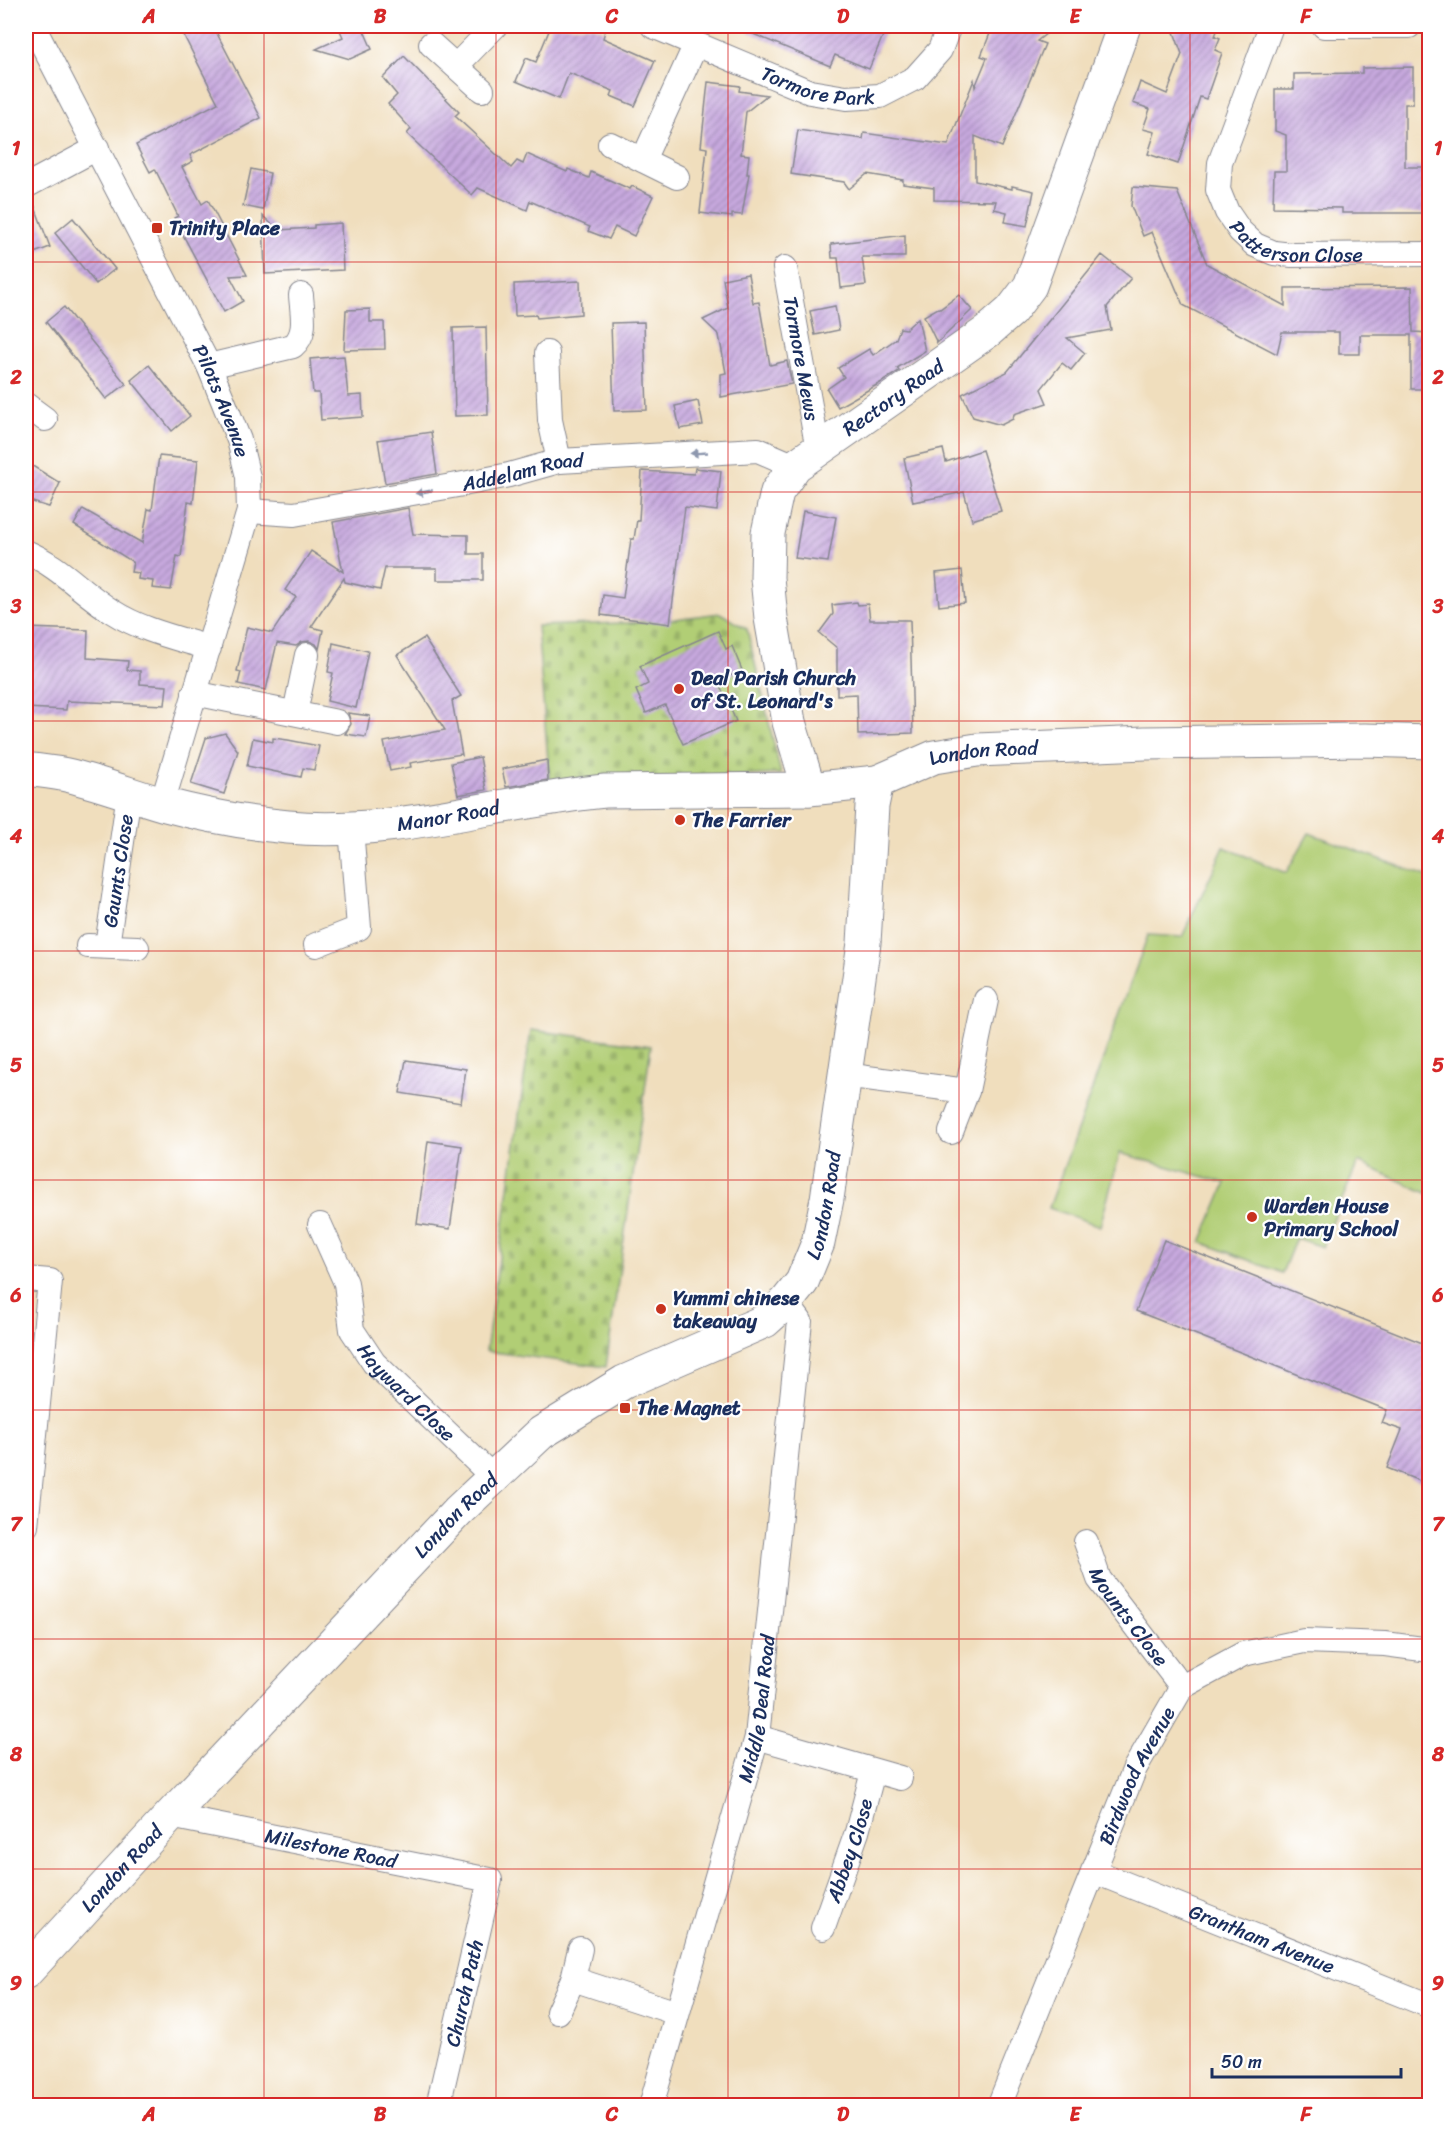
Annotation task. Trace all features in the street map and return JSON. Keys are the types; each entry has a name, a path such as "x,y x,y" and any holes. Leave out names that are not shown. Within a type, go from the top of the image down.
{"main road":[{"name":"Rectory Road","path":"809,789 789,722 771,618 767,578 768,533 777,492 806,458 988,332 1011,311 1030,286 1124,26"},
{"name":"London Road","path":"26,1972 458,1510 542,1433 624,1382 765,1321 786,1302 802,1282 818,1243 827,1199 864,943 872,806 877,782 934,757 977,750 1144,743 1365,740 1430,742"},
{"name":"Manor Road","path":"26,769 69,775 162,804 233,820 290,827 351,828 427,819 571,794 604,791 809,789 877,782"}],"street":[{"name":"Pilots Avenue","path":"33,26 209,366 239,440 248,477 249,511 162,804"},
{"path":"456,66 495,26"},
{"name":"Tormore Park","path":"652,26 810,92 846,98 880,96 915,78 940,50 949,26"},
{"name":"Patterson Close","path":"1271,26 1220,163 1218,190 1227,212 1240,231 1255,245 1274,252 1292,255 1430,254"},
{"path":"1324,26 1409,26"},
{"path":"431,44 482,90"},
{"path":"643,160 696,44"},
{"path":"610,144 677,177"},
{"path":"26,186 97,148"},
{"name":"Tormore Mews","path":"785,268 806,458"},
{"path":"209,366 293,346 300,340 303,332 301,295"},
{"path":"547,353 549,420 559,461"},
{"path":"26,405 45,419"},
{"name":"Addelam Road","path":"249,511 294,514 451,487 509,475 559,461 758,450 806,458"},
{"path":"26,552 59,569 114,613 143,626 208,648"},
{"path":"295,713 307,655"},
{"path":"194,693 337,722"},
{"name":"Gaunts Close","path":"129,793 98,946 137,948"},
{"path":"316,945 368,928 351,828"},
{"path":"951,1132 966,1091 986,1000"},
{"path":"844,1075 966,1091"},
{"name":"Hayward Close","path":"320,1225 346,1283 352,1330 374,1362 493,1477"},
{"path":"26,1279 50,1281 26,1526"},
{"name":"Middle Deal Road","path":"651,2106 757,1737 800,1321 786,1302"},
{"name":"Mounts Close","path":"1086,1542 1099,1579 1182,1687"},
{"name":"Birdwood Avenue","path":"999,2106 1135,1768 1182,1687 1243,1654 1304,1641 1385,1644 1430,1650"},
{"name":"Abbey Close","path":"757,1737 900,1778"},
{"name":"Abbey Close","path":"823,1928 857,1832 873,1772"},
{"name":"Milestone Road","path":"170,1816 490,1880"},
{"name":"Grantham Avenue","path":"1093,1871 1430,2006"},
{"name":"Church Path","path":"438,2106 490,1880"},
{"path":"558,2012 573,1979 580,1949"},
{"path":"573,1979 677,2013"}],"green space":[{"path":"720,613 747,629 781,774 550,785 537,626 652,622"},
{"path":"1309,833 1429,877 1429,1194 1358,1162 1322,1247 1296,1238 1282,1273 1201,1242 1226,1183 1120,1153 1100,1226 1049,1208 1148,935 1182,937 1224,847 1286,873"},
{"path":"531,1030 651,1046 606,1367 486,1351"}],"building":[{"path":"179,26 213,26 261,118 190,155 193,161 182,167 202,204 208,200 247,275 230,276 243,301 224,312 174,218 178,216 155,169 150,172 136,145 218,103"},
{"path":"338,26 362,26 372,49 350,59 316,49 343,37"},
{"path":"551,26 591,26 605,31 603,38 655,61 635,106 611,96 613,91 569,73 559,99 516,81 526,58 536,62"},
{"path":"734,26 887,26 869,69 835,55 830,66"},
{"path":"993,26 1056,26 1037,41 1045,44 1002,147 975,136 975,181 1034,191 1027,226 1005,222 1007,212 994,209 996,201 934,200 934,188 903,184 903,180 867,174 849,189 844,182 791,174 798,130 863,139 864,133 948,145 974,80 975,87 987,58 981,56"},
{"path":"1185,26 1219,26 1215,36 1220,38 1215,50 1222,53 1206,99 1200,97 1178,164 1148,154 1155,132 1143,129 1150,109 1133,103 1140,82 1167,94 1182,54 1174,32"},
{"path":"404,56 459,112 455,116 511,168 517,161 523,164 527,154 567,172 568,169 589,178 591,172 653,196 634,236 615,227 609,239 588,231 590,227 530,201 527,210 478,188 472,195 407,134 411,129 388,104 397,95 383,78"},
{"path":"1413,67 1413,104 1405,104 1405,167 1430,167 1430,213 1342,213 1342,208 1273,207 1274,171 1286,171 1286,135 1275,131 1275,89 1294,89 1294,74 1362,73 1362,68"},
{"path":"708,82 740,86 739,91 767,95 746,112 741,154 749,155 747,174 749,174 742,215 732,214 732,217 700,213 707,148 701,147"},
{"path":"251,169 270,173 263,210 243,206"},
{"path":"1133,187 1177,191 1207,264 1285,306 1285,288 1412,287 1413,332 1430,333 1430,389 1411,389 1411,335 1360,335 1360,354 1339,354 1339,332 1282,332 1277,354 1183,305 1152,232 1143,236 1131,206"},
{"path":"32,199 50,247 26,256 26,200"},
{"path":"263,216 278,230 314,228 314,225 341,223 343,270 265,274"},
{"path":"73,218 115,269 96,284 55,233"},
{"path":"905,235 905,257 862,257 866,285 841,288 838,258 832,258 831,244"},
{"path":"1102,255 1131,278 1107,307 1111,330 1067,338 1085,353 1071,370 1062,363 1041,389 1047,403 1014,414 1013,419 1001,425 973,417 962,394 1007,372"},
{"path":"748,274 753,303 759,302 770,365 787,361 792,384 721,397 721,374 726,373 719,335 703,320 728,308 723,279"},
{"path":"580,281 581,314 537,318 536,315 515,316 514,284"},
{"path":"959,295 972,310 937,343 924,316 940,309"},
{"path":"835,306 839,330 815,335 810,311"},
{"path":"64,307 126,384 106,399 46,322"},
{"path":"370,309 370,322 384,322 385,349 344,350 346,310"},
{"path":"918,318 925,351 897,368 899,371 882,382 838,407 827,389 844,377 838,368 869,349 873,355 896,339 900,328 906,329"},
{"path":"644,322 647,410 614,411 611,323"},
{"path":"486,327 488,415 455,416 453,328"},
{"path":"344,356 348,396 362,395 363,417 321,420 319,393 313,393 310,359"},
{"path":"149,365 190,416 172,431 131,380"},
{"path":"698,401 703,425 680,429 675,406"},
{"path":"431,432 437,474 385,483 378,440"},
{"path":"943,449 946,462 982,450 1001,511 972,520 964,492 913,502 904,458"},
{"path":"159,456 198,460 193,503 188,502 181,557 177,556 171,590 152,588 153,581 138,579 139,573 131,572 133,562 74,525 83,509 142,543 148,509 152,510"},
{"path":"26,462 60,483 49,507 26,500"},
{"path":"695,468 721,471 717,511 685,507 670,624 601,615 603,595 623,598 631,539 634,539 637,520 639,520 642,471 694,474"},
{"path":"408,508 413,534 468,535 468,554 483,554 483,580 437,580 437,568 385,568 380,590 345,582 344,578 311,627 323,630 319,649 316,644 309,641 296,646 277,643 266,690 238,684 241,672 237,671 247,627 272,633 296,597 285,590 311,551 343,572 333,522"},
{"path":"803,511 836,517 828,562 795,558"},
{"path":"962,570 965,603 939,606 936,573"},
{"path":"857,602 858,605 868,604 870,620 910,620 913,733 858,735 857,694 837,695 837,648 819,633 833,614 832,605"},
{"path":"26,628 88,630 87,658 128,661 127,670 140,671 140,684 167,686 165,705 67,701 66,710 26,708"},
{"name":"Deal Parish Church of St. Leonard's","path":"718,631 726,649 732,646 742,670 718,681 736,721 683,744 665,705 646,713 636,690 648,684 640,666"},
{"path":"424,638 461,696 452,701 462,755 410,763 411,767 390,771 384,742 445,730 397,655"},
{"path":"333,643 368,651 356,708 327,701 333,673 328,672"},
{"path":"348,713 370,716 366,737 345,734 351,724"},
{"path":"225,733 238,751 224,794 191,784 206,738"},
{"path":"253,738 273,742 273,738 319,746 314,770 303,768 301,777 247,766"},
{"path":"480,757 486,790 458,795 451,763"},
{"path":"547,760 548,780 506,787 502,769"},
{"path":"406,1060 466,1069 461,1103 400,1093"},
{"path":"428,1141 462,1146 450,1229 417,1224"},
{"path":"1164,1240 1430,1346 1430,1462 1422,1482 1387,1468 1402,1430 1382,1423 1387,1410 1136,1311"}],"place":[{"name":"Trinity Place","path":"157,228"},
{"name":"Deal Parish Church of St. Leonard's","path":"679,689"},
{"name":"The Farrier","path":"680,820"},
{"name":"Warden House Primary School","path":"1252,1217"},
{"name":"Yummi chinese takeaway","path":"661,1309"},
{"name":"The Magnet","path":"625,1408"}]}
